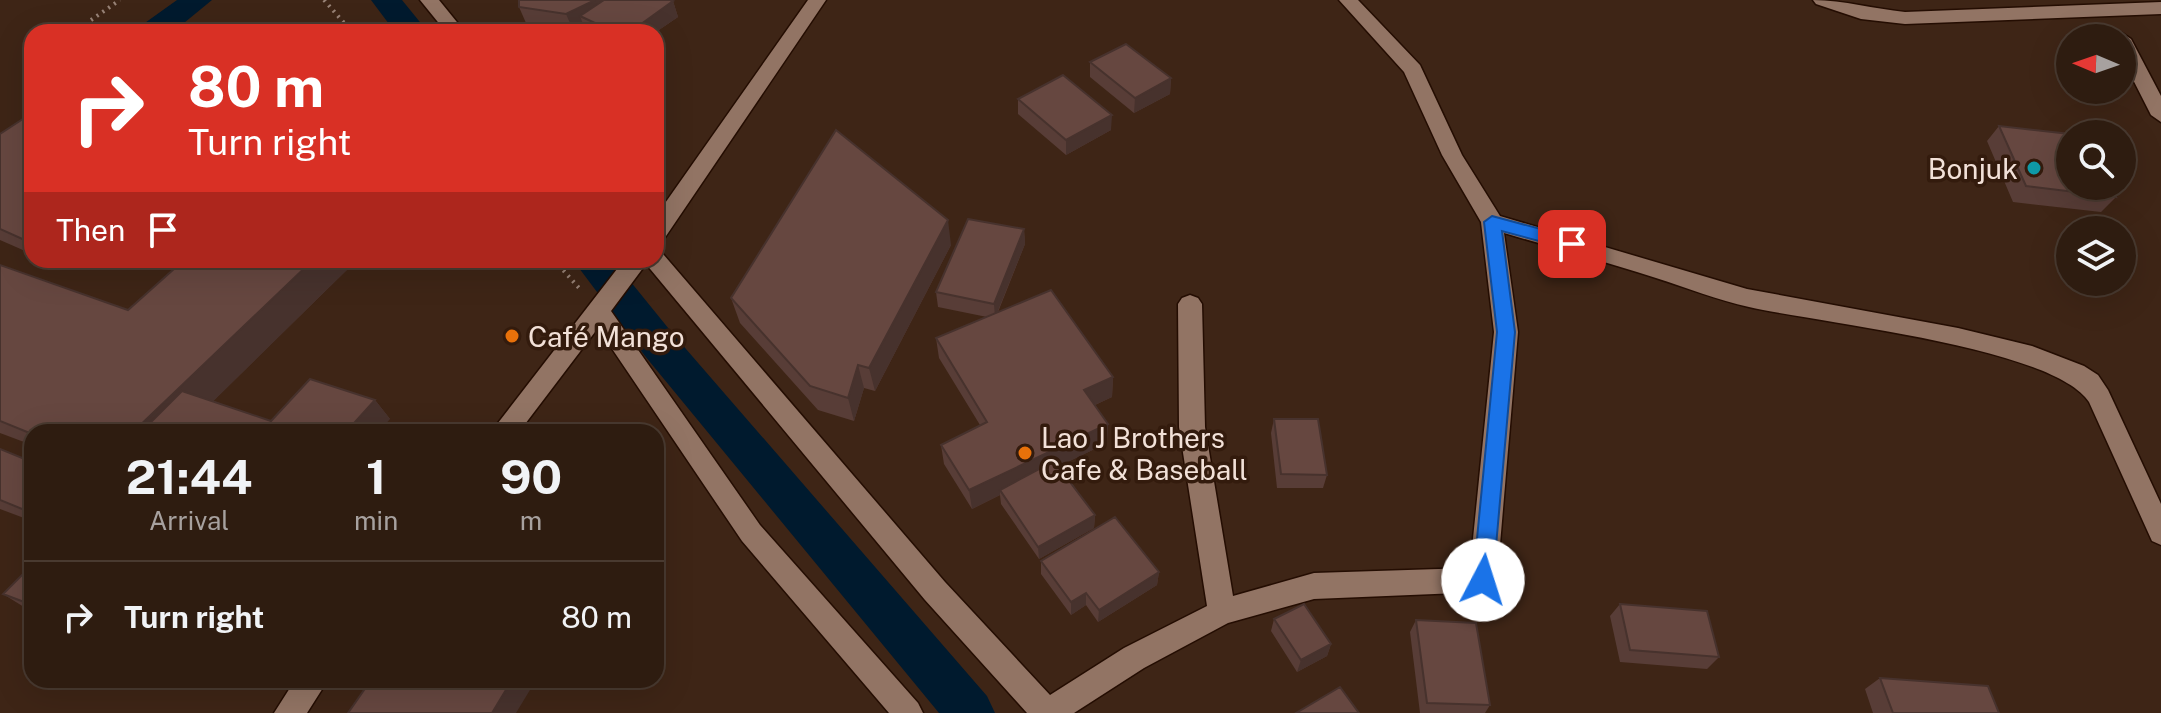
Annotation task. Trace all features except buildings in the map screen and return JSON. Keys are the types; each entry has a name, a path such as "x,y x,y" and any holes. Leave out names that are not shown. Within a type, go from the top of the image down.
{"street":[{"path":"429,0 449,24"},
{"path":"664,221 817,0"},
{"path":"662,268 935,591 1048,713 1134,658 1222,612 1314,586 1483,580 1506,332 1492,222 1452,155 1413,69 1348,0"},
{"path":"1822,0 1861,13 1905,18 2161,8"},
{"path":"2107,10 2114,24"},
{"path":"2136,66 2161,115"},
{"path":"1492,222 1747,298 1958,337 2032,355 2075,373 2089,382 2099,397 2161,533"},
{"path":"510,424 631,268"},
{"path":"1190,304 1192,427 1222,612"},
{"path":"598,310 751,533 908,713"},
{"path":"289,713 307,688"}],"path":[{"path":"91,20 120,0"},
{"path":"324,0 345,24"}],"waterway":[{"path":"164,24 197,0"},
{"path":"386,0 406,24"},
{"path":"598,268 659,345 970,713"}],"place":[{"name":"Bonjuk","path":"2034,168"},
{"name":"Café Mango","path":"512,336"},
{"name":"Lao J Brothers Cafe & Baseball","path":"1025,453"}],"route":[{"path":"1483,580 1506,332 1492,222 1572,244"}]}
